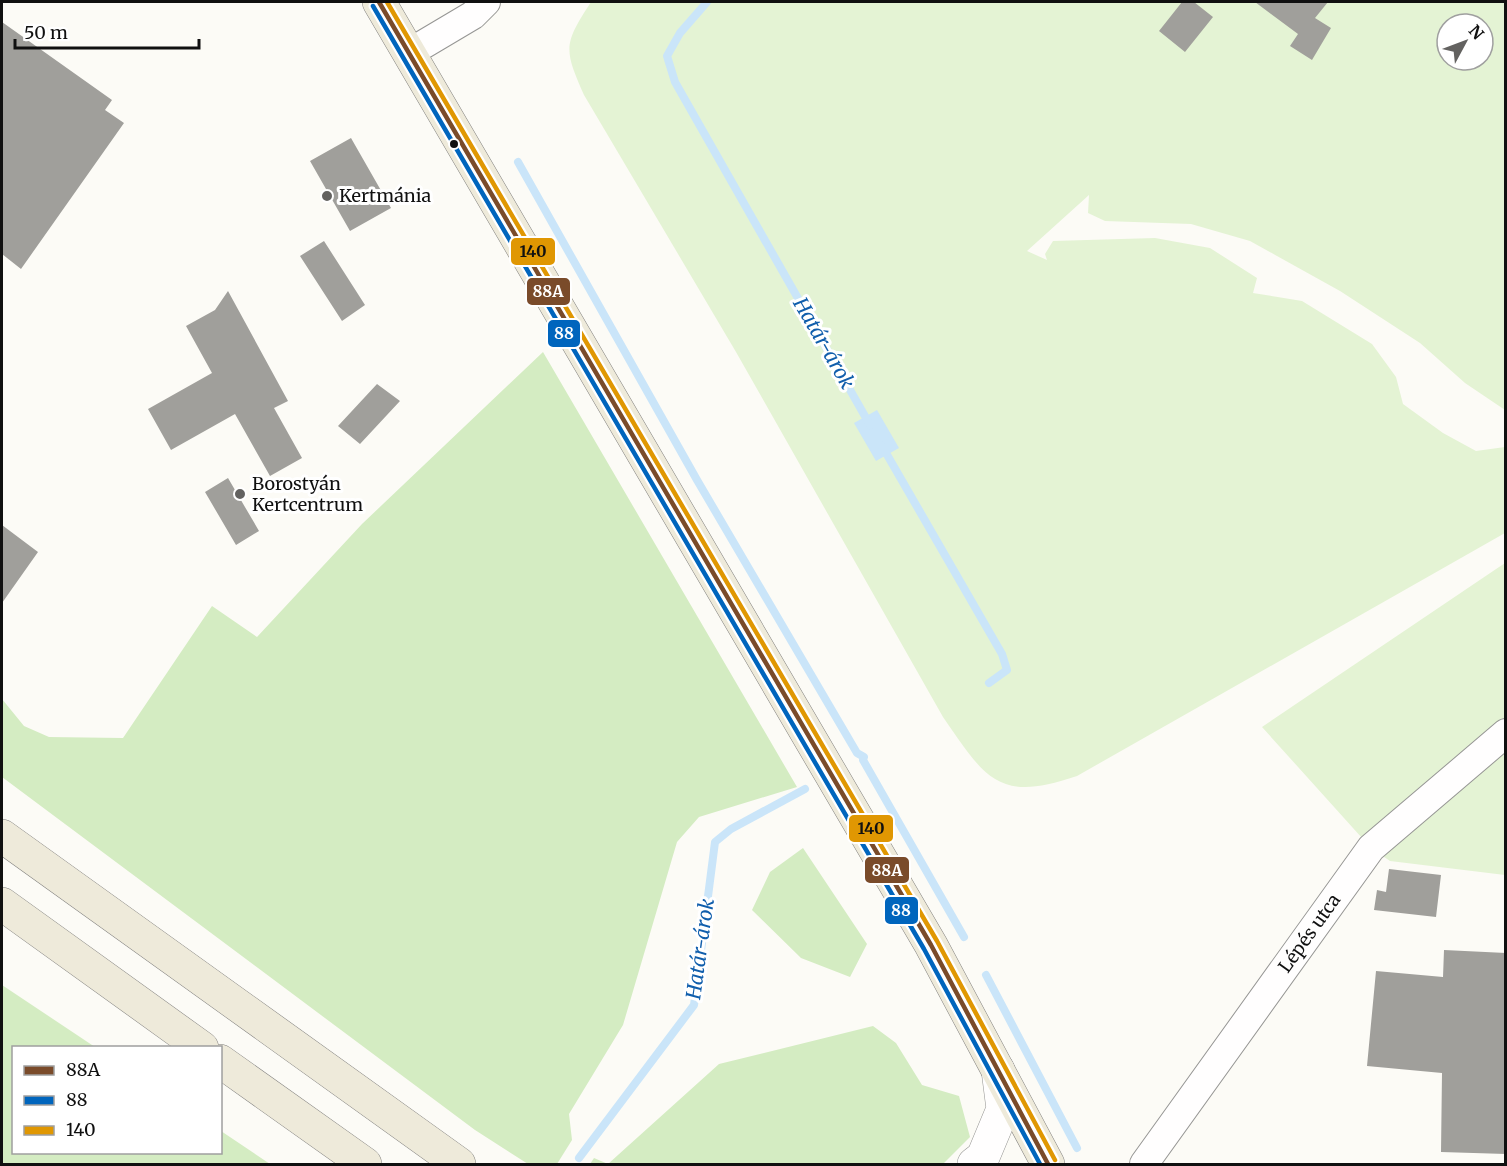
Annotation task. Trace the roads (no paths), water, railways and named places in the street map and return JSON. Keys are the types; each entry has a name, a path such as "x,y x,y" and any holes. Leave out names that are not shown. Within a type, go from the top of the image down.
{"main road":[{"path":"379,2 931,945 1048,1164"},
{"path":"2,836 459,1164"},
{"path":"2,904 201,1046"},
{"path":"222,1062 365,1164"}],"street":[{"path":"410,53 473,15 486,2"},
{"name":"Lépés utca","path":"1144,1164 1371,848 1506,733"},
{"path":"974,1164 983,1157 1003,1109 998,1070"}],"water":[{"path":"877,410 899,448 876,461 854,423"}],"waterway":[{"name":"Határ-árok","path":"707,2 680,33 667,56 675,82 870,425"},
{"path":"518,162 697,480 857,753 864,757 863,760 964,937"},
{"name":"Határ-árok","path":"882,446 1002,654 1007,670 989,683"},
{"name":"Határ-árok","path":"579,1158 694,1005 715,842 731,829 805,789"},
{"path":"986,975 1077,1148"}],"place":[{"name":"Kertmánia","path":"327,196"},
{"name":"Borostyán Kertcentrum","path":"240,494"}]}
